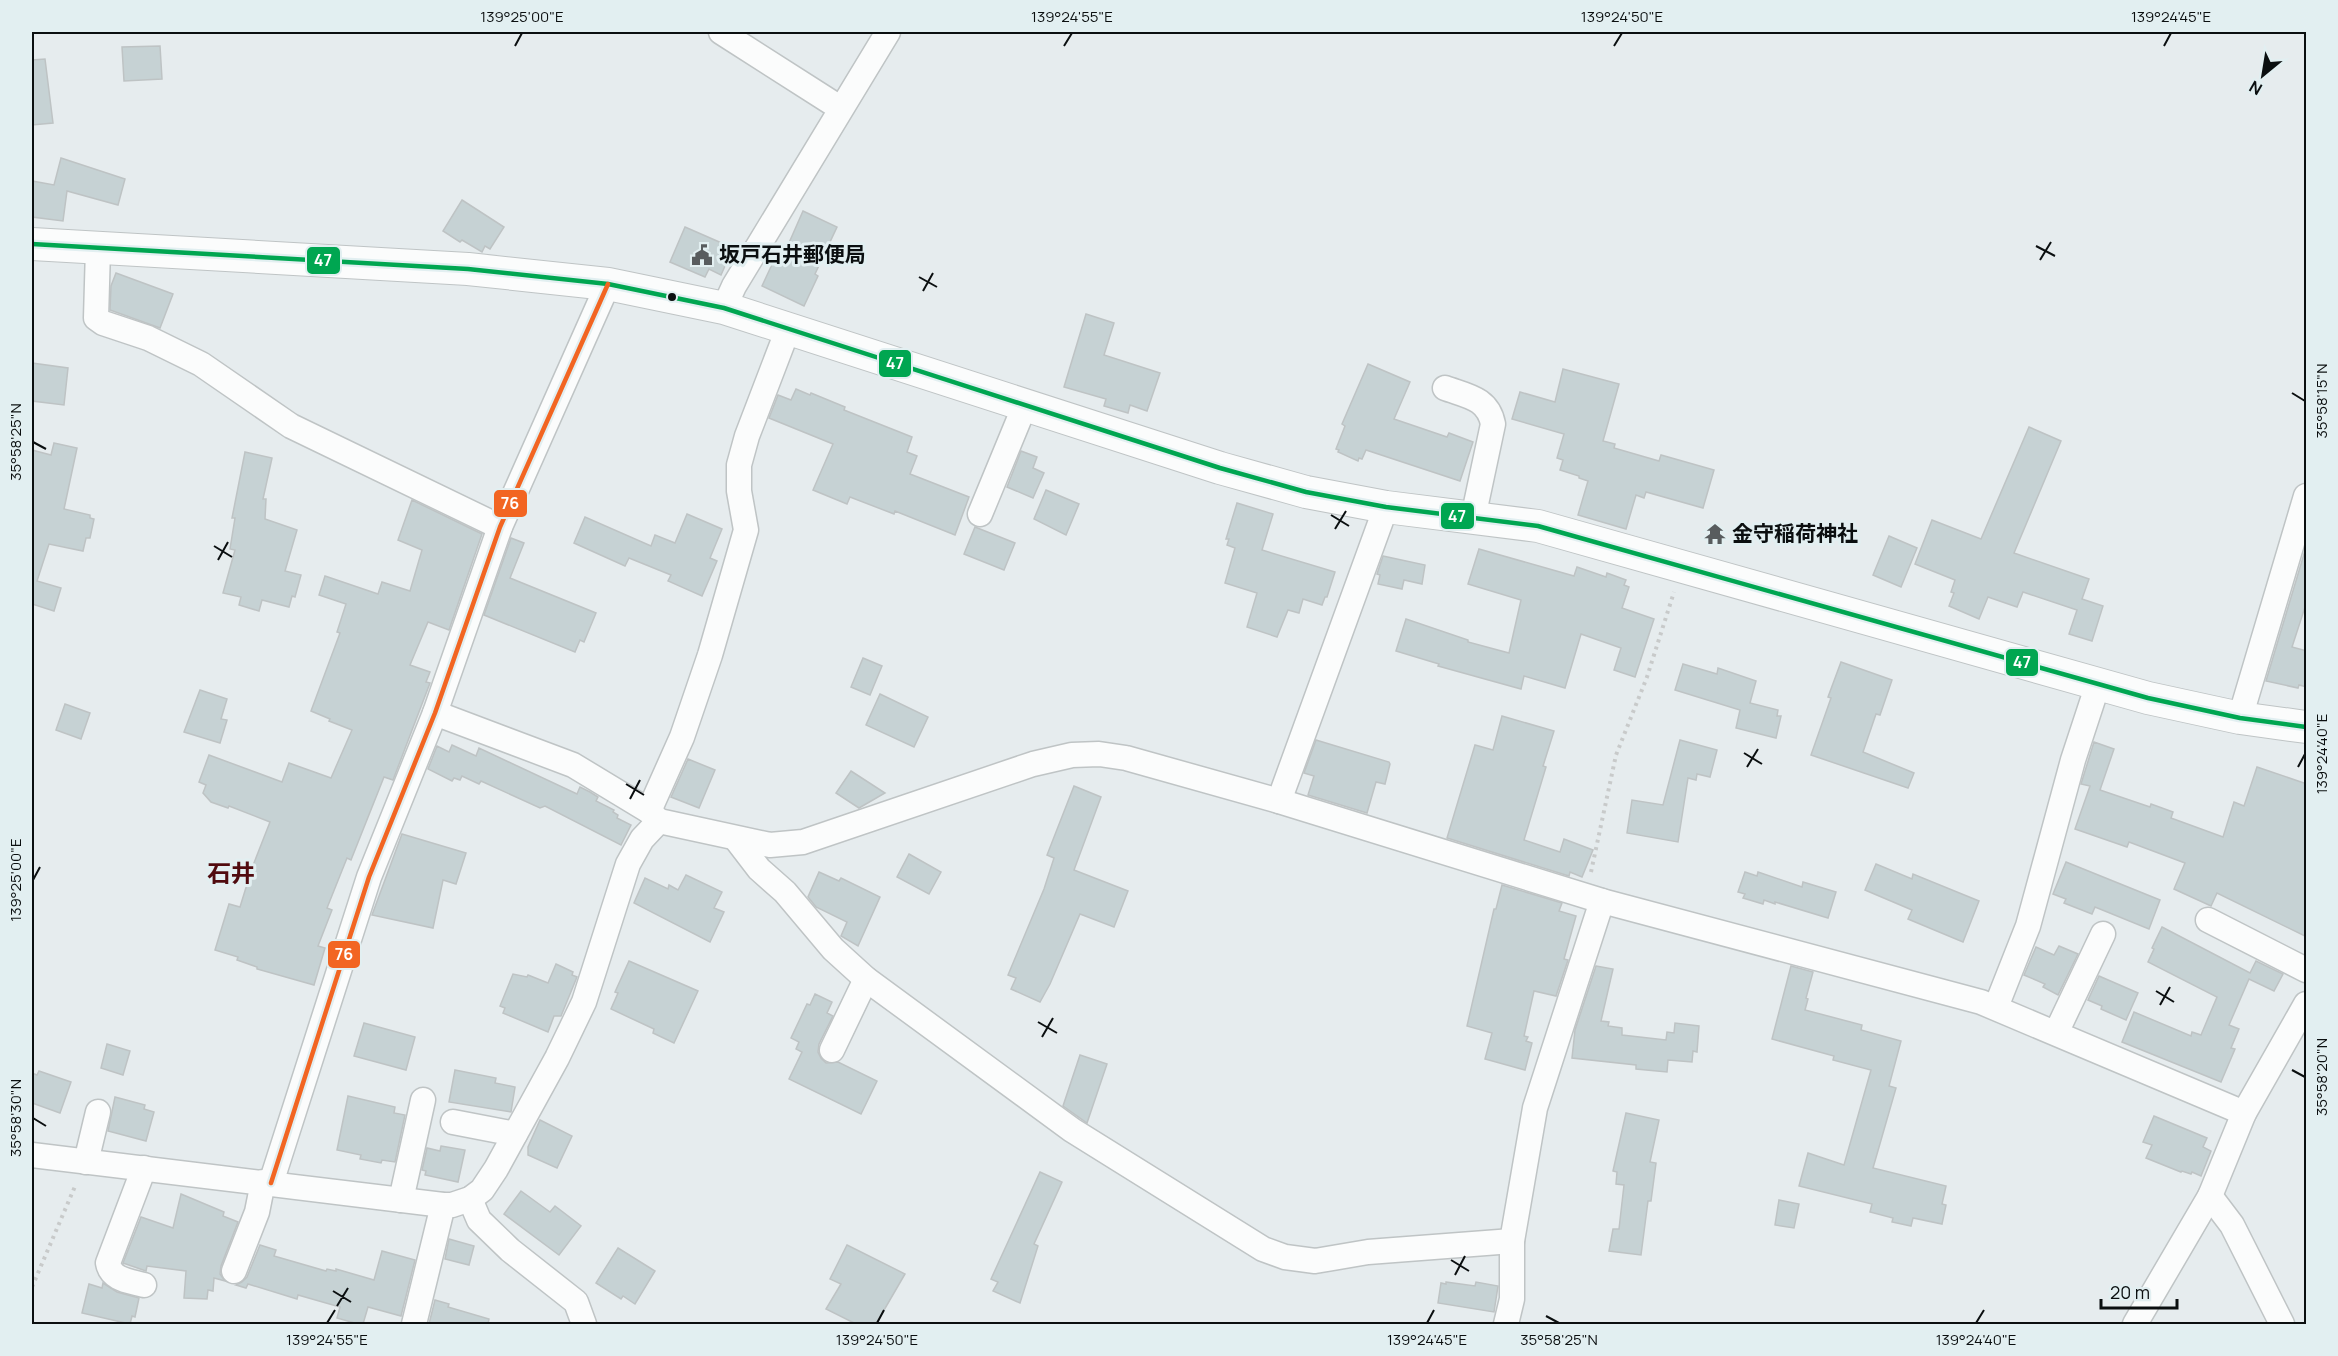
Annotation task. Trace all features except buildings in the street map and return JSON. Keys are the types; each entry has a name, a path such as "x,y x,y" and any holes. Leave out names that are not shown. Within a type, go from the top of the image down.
{"main road":[{"path":"32,244 468,269 608,284 724,308 1220,468 1306,492 1386,507 1538,526 2148,698 2240,718 2307,727"}],"street":[{"path":"721,32 840,108"},
{"path":"724,308 734,286 888,32"},
{"path":"98,249 96,318 103,323 148,338 201,364 291,426 500,526"},
{"path":"234,1271 267,1183 369,878 435,713 500,526 608,284"},
{"path":"32,1155 443,1205 452,1205 470,1199 482,1190 558,1058 584,1002 628,864 654,816 710,655 746,530 739,491 739,465 747,436 788,329"},
{"path":"1445,388 1474,399 1485,405 1491,412 1493,424 1473,518"},
{"path":"980,514 1025,405"},
{"path":"2240,718 2307,496"},
{"path":"1279,801 1386,507"},
{"path":"1996,1007 2028,926 2073,760 2098,684"},
{"path":"435,713 573,765 654,816 736,839 770,845 803,842 1033,764 1072,755 1099,754 1126,758 1279,801 1594,899 1996,1007 2244,1113"},
{"path":"736,839 759,869 786,892 833,949 866,979 1072,1130 1263,1249 1285,1257 1315,1261 1368,1252 1512,1241"},
{"path":"1506,1324 1512,1299 1512,1241 1535,1108 1594,899"},
{"path":"2208,920 2307,969"},
{"path":"2056,1033 2103,934"},
{"path":"832,1050 866,979"},
{"path":"2135,1324 2210,1196 2244,1113 2307,1004"},
{"path":"401,1200 423,1100"},
{"path":"86,1162 98,1112"},
{"path":"453,1122 515,1134"},
{"path":"144,1168 108,1263 109,1270 116,1277 144,1285"},
{"path":"2210,1196 2232,1225 2282,1324"},
{"path":"470,1199 479,1220 510,1250 576,1302 584,1324"},
{"path":"414,1324 443,1205"}],"path":[{"path":"1594,899 1616,755 1647,677 1683,566"},
{"path":"32,1287 86,1162"}],"transit line":[{"name":"47","path":"32,244 468,269 608,284 724,308 1220,468 1306,492 1386,507 1538,526 2148,698 2240,718 2306,727"},
{"name":"76","path":"271,1183 369,877 435,713 500,527 608,284"}],"place":[{"name":"坂戸石井郵便局","path":"702,255"},
{"name":"金守稲荷神社","path":"1715,534"}],"district":[{"name":"石井","path":"231,874"}]}
